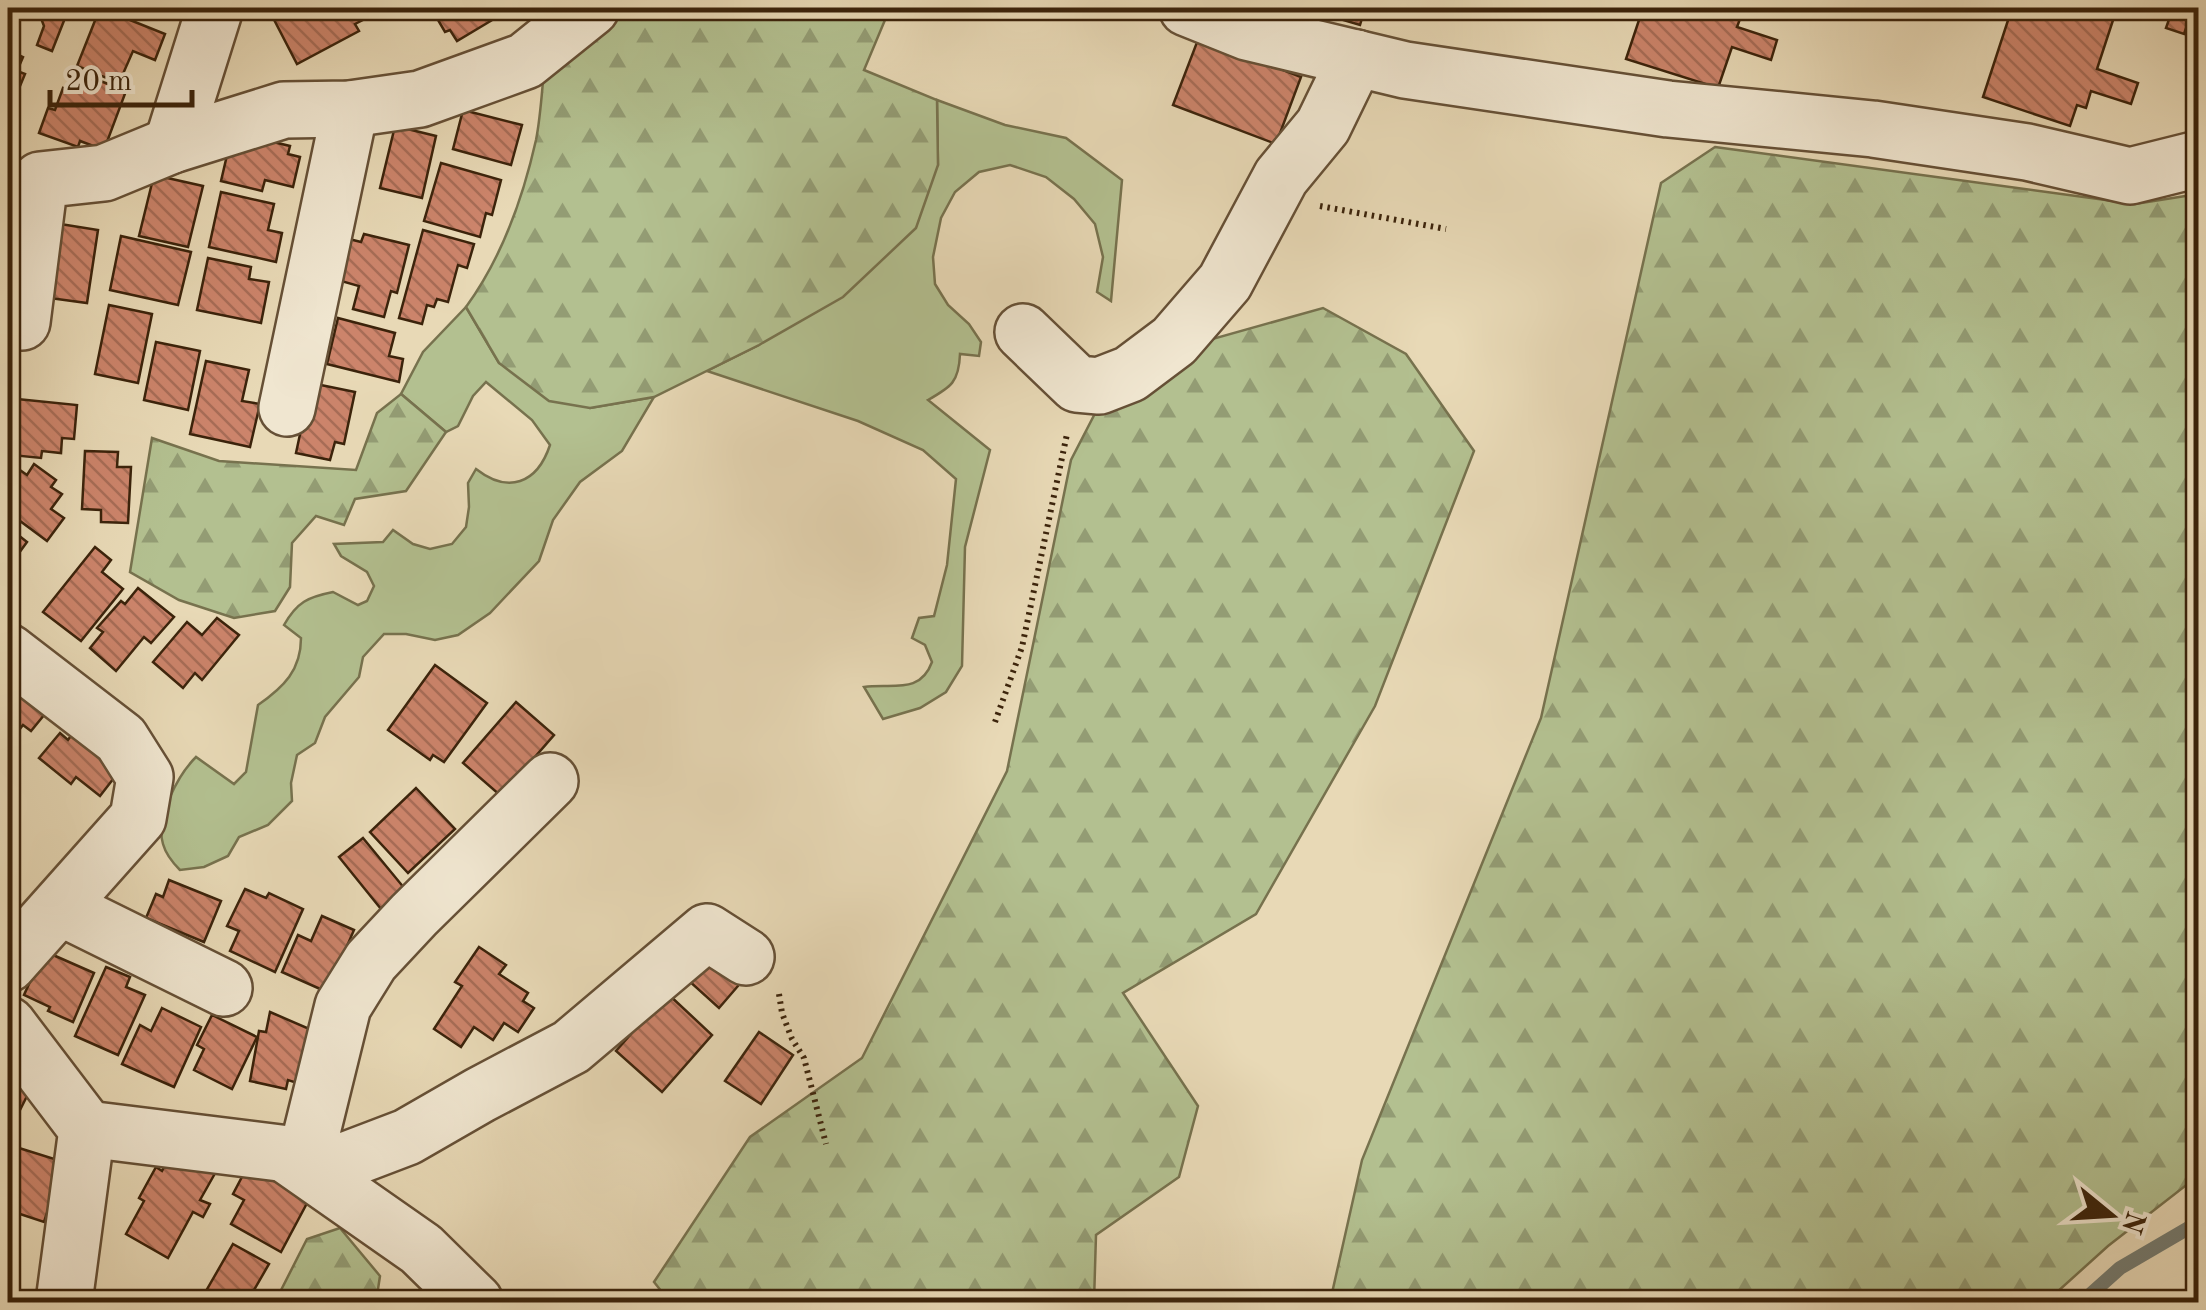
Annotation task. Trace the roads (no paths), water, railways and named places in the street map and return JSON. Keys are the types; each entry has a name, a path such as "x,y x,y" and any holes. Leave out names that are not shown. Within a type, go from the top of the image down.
{"street":[{"path":"172,145 215,8"},
{"path":"22,322 24,176 104,174 172,145 284,110 350,110 420,99 525,61 591,8"},
{"path":"1187,8 1247,32 1405,70 1668,108 1872,128 2027,152 2130,176 2198,159"},
{"path":"1023,332 1077,384 1099,386 1130,374 1174,341 1225,282 1281,177 1323,126 1356,58"},
{"path":"287,408 350,110"},
{"path":"8,652 122,739 145,777 138,818 8,964"},
{"path":"293,1154 342,1006 371,961 550,780"},
{"path":"60,907 224,988"},
{"path":"87,1129 344,1162 408,1137 571,1047 707,932 746,957"},
{"path":"8,1025 87,1129 64,1302"},
{"path":"293,1154 422,1249 476,1302"}],"waterway":[{"path":"2082,1302 2120,1268 2192,1226 2198,1227"}]}
